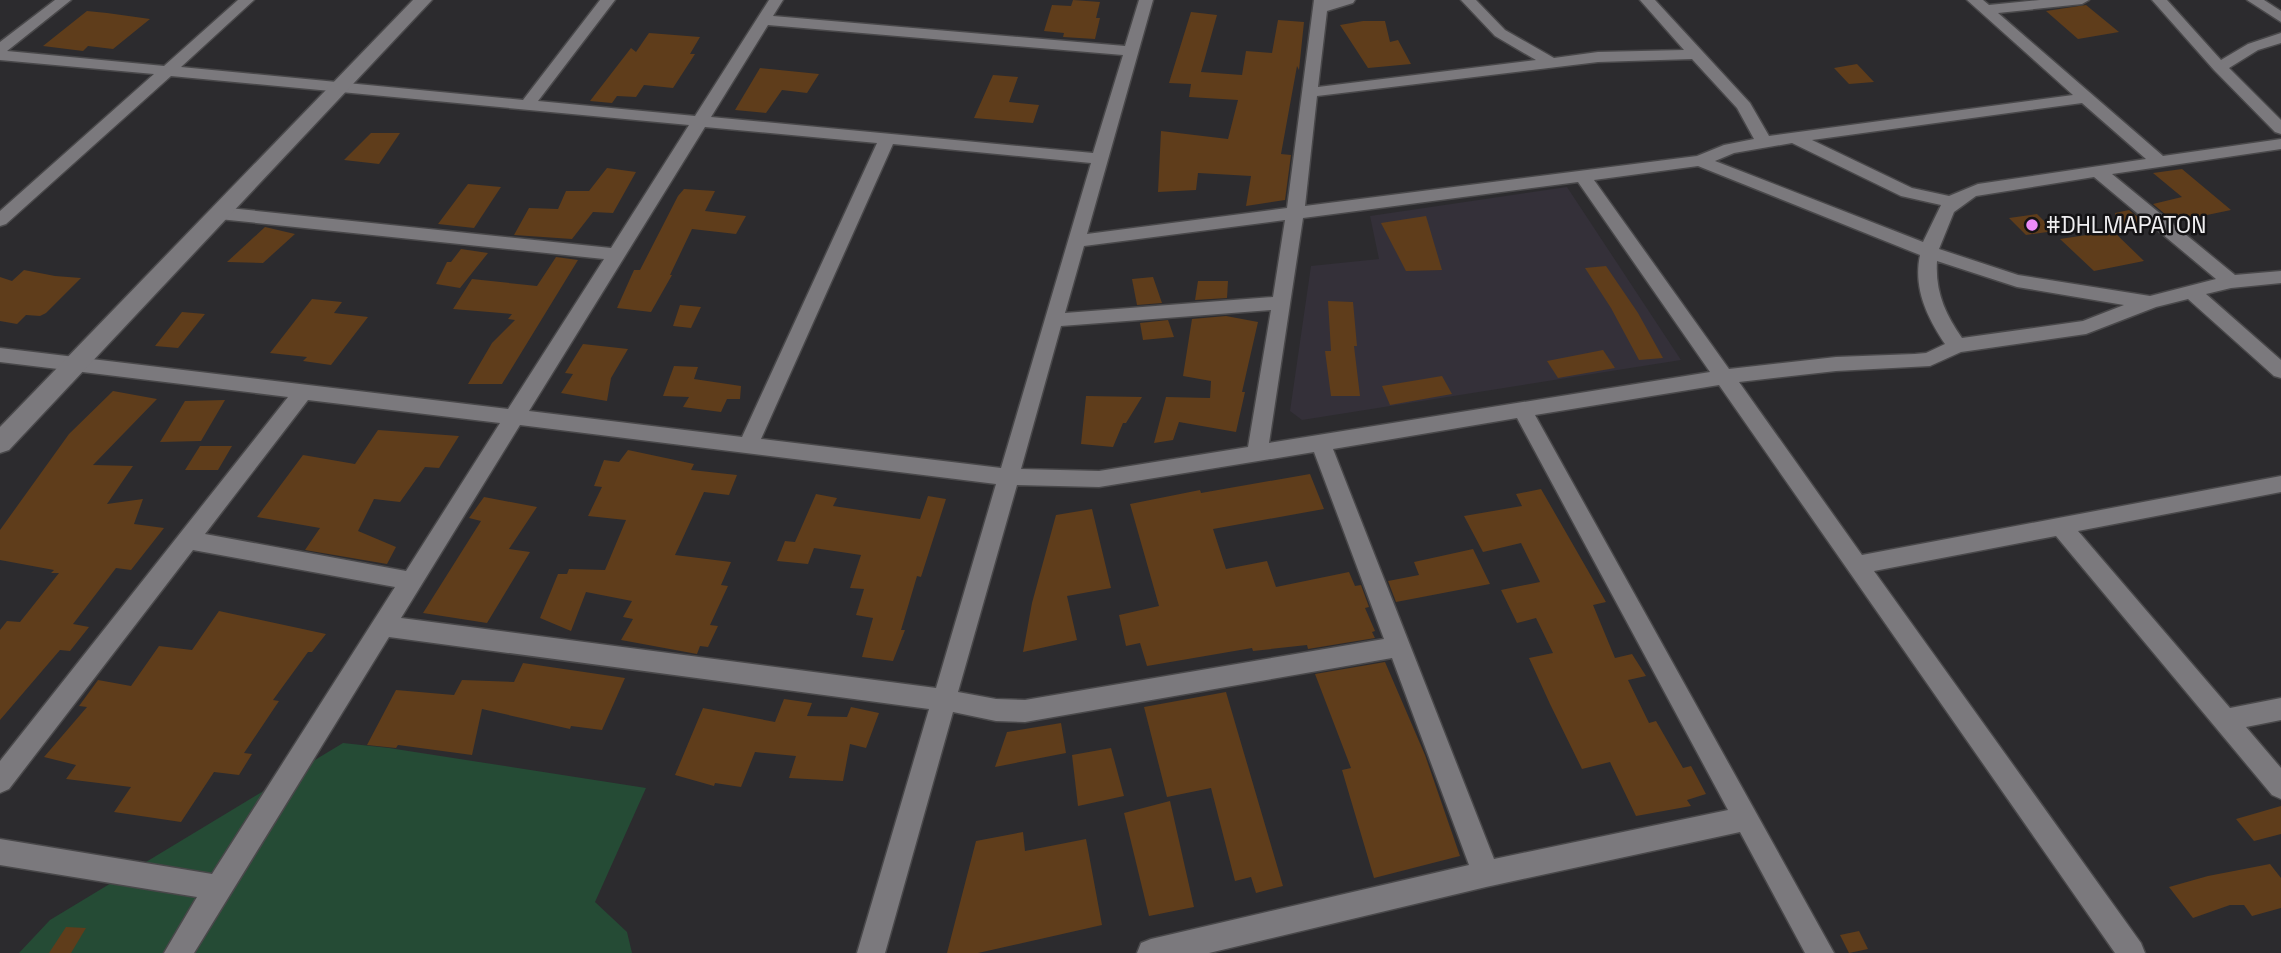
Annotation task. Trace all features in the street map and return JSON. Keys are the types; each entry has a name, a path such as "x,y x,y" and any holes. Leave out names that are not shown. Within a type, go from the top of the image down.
{"street":[{"path":"0,49 64,0"},
{"path":"0,219 247,0"},
{"path":"0,443 422,0"},
{"path":"527,105 608,0"},
{"path":"178,953 776,0"},
{"path":"871,953 1146,0"},
{"path":"1258,451 1295,214 1321,4 1348,0"},
{"path":"1468,0 1500,33 1550,62"},
{"path":"1647,0 1744,106 1764,142"},
{"path":"1979,5 2082,0"},
{"path":"2159,0 2219,67 2281,129"},
{"path":"2254,0 2281,19"},
{"path":"1979,5 2158,161"},
{"path":"764,20 1132,51"},
{"path":"2219,67 2253,47 2281,38"},
{"path":"1311,92 1598,57 1696,54"},
{"path":"0,55 1101,159"},
{"path":"1077,242 1700,161 1730,149 1764,142 2086,99"},
{"path":"1794,138 1907,192 1950,202"},
{"path":"748,446 887,139"},
{"path":"1957,346 1935,310 1927,288 1928,251 1950,202 1961,194 2096,170 2281,144"},
{"path":"1700,161 1928,251 2017,281 2150,302"},
{"path":"2096,170 2231,282"},
{"path":"1581,177 2131,953"},
{"path":"219,213 616,254"},
{"path":"0,355 1009,477 1099,479 1723,377 1836,364 1930,359 1957,346 2086,327 2150,302 2191,291 2231,282 2281,277"},
{"path":"2191,291 2281,371"},
{"path":"1054,320 1282,303"},
{"path":"0,782 303,392"},
{"path":"1522,409 1820,953"},
{"path":"1320,441 1486,874"},
{"path":"1856,565 2281,484"},
{"path":"2062,526 2281,787"},
{"path":"188,540 412,581"},
{"path":"383,626 944,700 996,710 1025,710 1399,647"},
{"path":"2225,720 2281,709"},
{"path":"1152,953 1486,874 1746,818"},
{"path":"0,852 219,888"}],"shaded area":[{"path":"1567,187 1681,360 1302,420 1290,411 1311,266 1379,259 1370,216"}],"green space":[{"path":"343,743 646,788 595,902 627,932 632,953 19,953 50,920"}],"building":[{"path":"1073,0 1100,2 1096,18 1100,18 1095,39 1063,37 1064,33 1044,31 1052,5 1071,6"},
{"path":"2086,5 2119,32 2078,39 2046,11"},
{"path":"87,11 150,19 113,49 88,46 83,51 43,46"},
{"path":"1191,12 1217,15 1201,72 1242,75 1246,51 1272,53 1278,20 1304,22 1299,70 1297,66 1281,154 1291,155 1285,200 1246,206 1251,176 1198,173 1196,190 1158,192 1161,131 1228,139 1238,100 1189,97 1191,84 1169,83"},
{"path":"1385,21 1390,42 1398,40 1411,64 1368,68 1340,25"},
{"path":"649,33 700,37 690,54 695,54 673,88 644,85 636,97 617,96 612,103 590,101 631,48 636,52"},
{"path":"1857,64 1874,82 1849,84 1834,68"},
{"path":"760,68 819,74 807,93 782,90 766,113 735,110"},
{"path":"993,75 1018,77 1009,102 1039,105 1033,123 974,118"},
{"path":"371,133 400,133 379,164 344,160"},
{"path":"607,168 636,172 613,213 593,212 572,239 514,235 529,208 558,209 566,191 589,191"},
{"path":"2182,169 2231,210 2178,221 2171,219 2153,204 2182,197 2153,173"},
{"path":"468,184 501,187 474,228 438,224"},
{"path":"684,189 715,191 705,211 746,216 736,234 692,229 672,275 651,312 617,308 634,270 640,270"},
{"path":"2129,210 2146,224 2118,229 2115,213"},
{"name":"#DHLMAPATON","path":"2037,214 2054,231 2026,235 2009,218"},
{"path":"1426,216 1442,270 1406,271 1381,223"},
{"path":"265,227 295,234 263,263 227,262"},
{"path":"2113,231 2144,261 2094,271 2060,239"},
{"path":"461,249 488,253 460,288 436,284 447,262 451,262"},
{"path":"556,257 578,260 502,384 468,384 492,343 515,320 508,319 512,314 453,309 472,279 537,286"},
{"path":"1606,266 1638,313 1663,358 1639,360 1611,308 1585,268"},
{"path":"24,270 81,278 46,313 40,316 26,315 17,324 0,321 0,277 12,281"},
{"path":"1153,277 1162,303 1137,305 1132,279"},
{"path":"1198,281 1228,281 1227,298 1195,300"},
{"path":"312,299 342,302 334,313 368,317 331,365 303,361 307,357 270,353"},
{"path":"1328,301 1353,302 1357,346 1354,346 1360,396 1331,396 1325,351 1331,351"},
{"path":"680,305 701,307 691,328 673,326"},
{"path":"182,312 205,314 178,348 155,346"},
{"path":"1226,316 1258,322 1236,432 1179,422 1173,440 1154,443 1166,397 1210,398 1211,381 1183,376 1192,319"},
{"path":"1168,320 1174,337 1143,340 1140,323"},
{"path":"583,344 628,349 611,378 607,401 561,393 573,374 565,373"},
{"path":"1603,350 1615,368 1558,378 1547,361"},
{"path":"674,366 698,367 694,379 741,386 740,399 727,399 721,412 683,407 689,397 663,396"},
{"path":"1442,376 1452,394 1390,405 1382,386"},
{"path":"113,391 157,399 93,465 133,466 107,504 143,499 134,524 164,528 131,570 116,568 73,624 89,627 70,651 60,650 0,720 0,630 7,621 20,622 59,573 0,560 0,530 69,434"},
{"path":"1086,396 1142,397 1126,423 1123,423 1113,447 1081,444"},
{"path":"225,400 201,441 160,442 185,401"},
{"path":"378,430 459,436 439,468 425,467 400,502 374,499 358,531 396,547 387,564 305,550 320,528 257,517 303,455 355,464"},
{"path":"200,446 232,446 218,470 185,470"},
{"path":"628,450 694,464 691,470 737,475 729,495 704,492 675,555 731,562 721,585 728,586 710,625 718,626 708,647 700,646 697,654 621,640 633,619 623,617 632,601 586,592 571,631 540,618 558,574 567,574 569,569 605,570 626,520 588,516 602,487 594,486 604,460 619,462"},
{"path":"1310,474 1324,509 1213,529 1226,569 1267,561 1276,587 1349,572 1355,586 1361,585 1369,607 1365,608 1375,631 1372,632 1375,638 1308,649 1307,645 1253,651 1252,648 1147,666 1140,643 1126,646 1119,615 1159,606 1130,504 1200,490 1201,493"},
{"path":"1541,489 1606,602 1593,605 1615,658 1632,654 1646,676 1628,680 1649,723 1656,721 1683,768 1691,766 1706,794 1687,800 1691,806 1636,816 1610,762 1582,769 1550,704 1529,658 1553,653 1536,618 1517,623 1501,590 1540,582 1521,543 1483,552 1464,516 1522,506 1516,494"},
{"path":"816,494 837,498 833,506 920,519 928,496 946,499 921,577 917,576 901,630 905,630 893,661 862,657 873,618 856,615 864,589 850,588 861,555 814,548 808,564 777,561 785,541 795,542"},
{"path":"484,497 537,507 509,549 530,552 487,623 423,613 481,521 469,518"},
{"path":"1092,509 1111,588 1067,596 1077,640 1023,652 1032,603 1056,515"},
{"path":"1473,549 1490,584 1396,602 1388,581 1419,575 1414,562"},
{"path":"219,611 326,634 312,652 308,652 273,700 279,701 244,753 252,754 239,775 214,772 181,822 114,812 131,787 66,779 76,765 44,757 87,707 79,706 98,680 131,686 159,646 192,650"},
{"path":"1385,662 1425,755 1460,856 1374,878 1342,770 1351,768 1315,674"},
{"path":"523,663 625,678 602,730 571,726 570,729 482,709 472,755 398,745 396,748 367,745 396,690 454,695 462,680 514,682"},
{"path":"1226,692 1283,886 1256,893 1251,877 1235,881 1211,788 1167,797 1144,707"},
{"path":"784,699 812,703 807,716 847,717 851,707 879,713 866,748 850,744 843,781 789,778 796,756 755,752 741,787 715,783 714,786 675,775 703,708 775,722"},
{"path":"1061,723 1066,753 995,767 1007,732"},
{"path":"1111,748 1124,796 1078,806 1072,755"},
{"path":"1170,801 1194,907 1149,916 1124,813"},
{"path":"2281,806 2281,834 2254,841 2236,819"},
{"path":"1023,832 1025,851 1086,839 1102,925 978,953 947,953 976,841"},
{"path":"2270,864 2281,878 2281,908 2252,916 2244,905 2230,905 2193,918 2169,887 2208,876"},
{"path":"66,927 86,928 71,953 49,953"},
{"path":"1859,931 1868,949 1849,953 1840,935"}],"place":[{"name":"#DHLMAPATON","path":"2032,225"}]}
